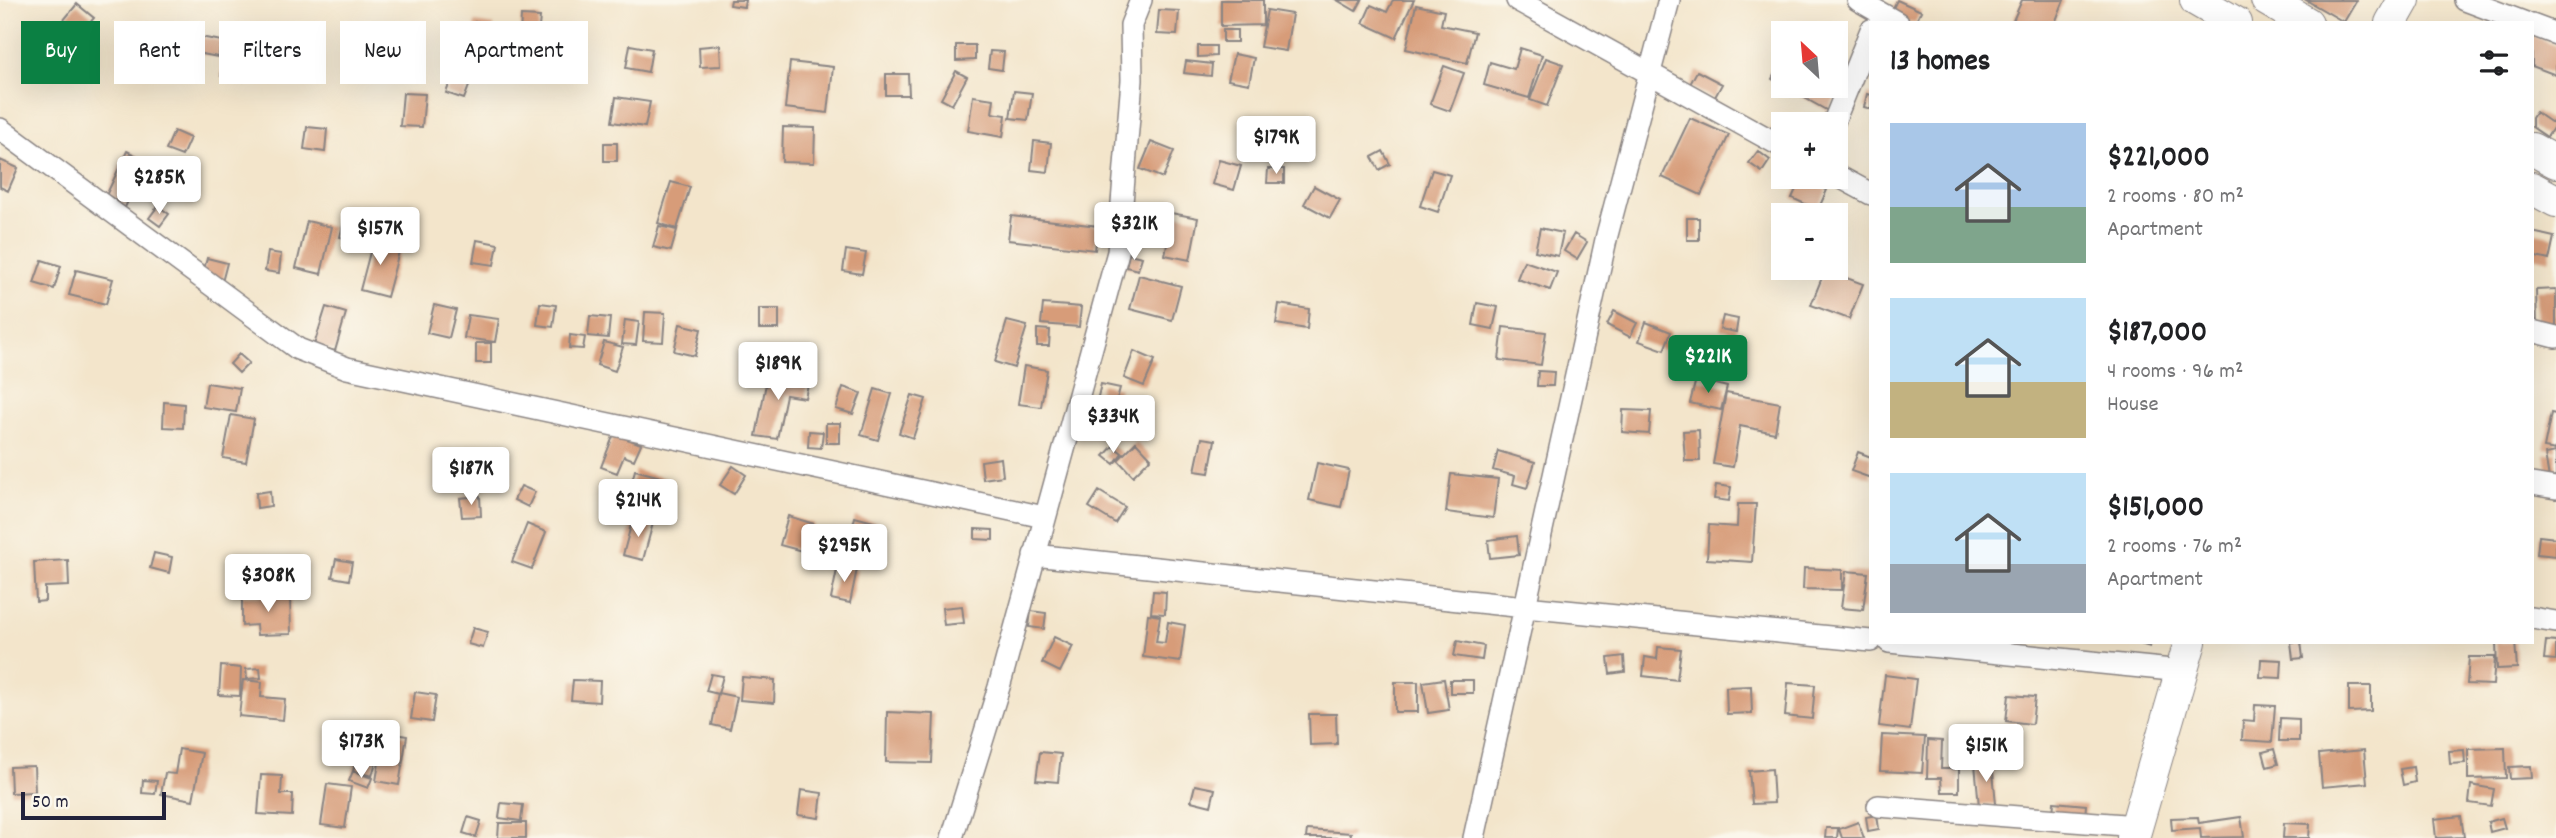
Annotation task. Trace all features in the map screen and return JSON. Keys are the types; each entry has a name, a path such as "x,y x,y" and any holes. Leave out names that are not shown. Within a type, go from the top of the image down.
{"street":[{"path":"952,838 999,687 1118,252 1132,80 1131,25 1141,0"},
{"path":"1517,0 1771,141"},
{"path":"1474,838 1607,235 1669,0"},
{"path":"1858,0 1876,16"},
{"path":"2196,0 2233,21"},
{"path":"2267,0 2304,21"},
{"path":"2392,21 2404,0"},
{"path":"2465,0 2521,21"},
{"path":"2534,26 2556,34"},
{"path":"1838,112 1869,34"},
{"path":"0,128 298,349 347,368 1044,517"},
{"path":"2534,150 2556,162"},
{"path":"1848,182 1869,193"},
{"path":"2534,189 2556,201"},
{"path":"2534,332 2556,337"},
{"path":"2534,484 2556,488"},
{"path":"1034,555 1525,607 1869,640"},
{"path":"2534,618 2556,622"},
{"path":"1878,806 2135,832 2186,656 1931,644"}],"building":[{"path":"731,0 745,0 744,7 730,5"},
{"path":"1221,0 1263,0 1263,25 1221,26"},
{"path":"1337,0 1362,0 1356,11"},
{"path":"1393,0 1414,0 1396,38 1363,23 1371,5 1387,12"},
{"path":"1897,0 1921,11 1916,21 1898,21 1889,16"},
{"path":"2022,0 2064,0 2056,21 2013,21"},
{"path":"2306,0 2357,0 2342,21"},
{"path":"77,4 94,18 92,21 63,21"},
{"path":"1416,5 1444,11 1441,25 1475,32 1467,63 1406,49"},
{"path":"1159,10 1179,11 1177,35 1157,34"},
{"path":"1267,10 1292,14 1286,51 1260,47"},
{"path":"521,16 540,17 540,21 521,21"},
{"path":"1223,30 1237,30 1237,42 1223,42"},
{"path":"2534,37 2556,45 2556,75 2534,67"},
{"path":"205,38 219,40 218,57 205,55"},
{"path":"630,45 652,49 648,72 626,68"},
{"path":"720,45 721,66 700,67 699,47"},
{"path":"956,45 975,45 975,60 956,61"},
{"path":"1198,46 1216,46 1216,56 1198,57"},
{"path":"1520,48 1542,55 1529,98 1484,85 1490,62 1514,69"},
{"path":"990,51 1004,52 1002,70 988,68"},
{"path":"1234,54 1254,58 1249,84 1228,80"},
{"path":"1546,58 1563,64 1547,106 1530,100"},
{"path":"1186,61 1212,64 1211,76 1184,73"},
{"path":"790,62 833,67 828,113 785,108"},
{"path":"1444,66 1464,73 1450,111 1430,104"},
{"path":"956,71 967,77 952,105 941,99"},
{"path":"1697,71 1722,84 1714,99 1689,86"},
{"path":"886,74 908,74 909,95 886,95"},
{"path":"449,84 470,84 464,99 446,93"},
{"path":"1014,91 1032,93 1028,120 1010,118"},
{"path":"403,93 425,94 422,127 400,126"},
{"path":"1867,94 1869,94 1869,108 1864,107"},
{"path":"973,96 994,99 992,113 1006,115 1003,137 968,131"},
{"path":"616,97 650,102 645,127 612,122"},
{"path":"1805,98 1835,98 1828,111"},
{"path":"2536,112 2555,125 2547,137 2534,128"},
{"path":"1690,118 1729,135 1701,195 1662,177"},
{"path":"307,127 327,129 325,152 304,149"},
{"path":"783,127 815,128 814,163 782,162"},
{"path":"174,131 190,138 182,156 166,150"},
{"path":"1034,141 1051,143 1048,172 1031,170"},
{"path":"1151,142 1174,151 1163,178 1140,169"},
{"path":"604,143 617,143 617,161 604,161"},
{"path":"127,151 139,157 132,170 141,173 122,214 102,204"},
{"path":"1383,151 1390,164 1379,170 1372,157"},
{"path":"1758,151 1770,160 1762,172 1749,163"},
{"path":"0,160 18,168 8,191 0,187"},
{"path":"1219,160 1241,166 1234,190 1212,184"},
{"path":"1268,169 1284,169 1284,183 1267,183"},
{"path":"1432,170 1450,175 1438,212 1420,206"},
{"path":"671,182 690,187 677,229 658,223"},
{"path":"1314,186 1340,200 1330,218 1304,204"},
{"path":"1796,189 1827,190 1821,203 1803,203 1792,198"},
{"path":"158,206 169,214 160,226 149,218"},
{"path":"1155,210 1198,218 1190,260 1165,255 1169,234 1151,230"},
{"path":"1011,216 1098,226 1095,250 1008,240"},
{"path":"345,217 362,222 358,241 340,237"},
{"path":"1687,218 1699,218 1699,240 1687,240"},
{"path":"307,221 332,227 321,274 296,268"},
{"path":"659,226 677,230 671,251 653,247"},
{"path":"1540,228 1563,233 1558,256 1535,251"},
{"path":"2534,232 2554,237 2549,260 2534,256"},
{"path":"1574,234 1587,242 1577,259 1564,251"},
{"path":"374,237 401,244 387,297 360,290"},
{"path":"477,240 498,244 494,265 473,262"},
{"path":"846,250 866,253 862,274 843,271"},
{"path":"268,252 281,254 279,273 265,271"},
{"path":"1129,254 1142,257 1138,270 1126,267"},
{"path":"207,258 227,263 221,286 201,281"},
{"path":"42,260 61,266 54,289 34,283"},
{"path":"1524,261 1557,272 1550,290 1517,279"},
{"path":"76,270 113,279 106,304 69,295"},
{"path":"1139,275 1181,286 1172,320 1130,309"},
{"path":"1848,278 1863,284 1849,319 1811,305 1821,280"},
{"path":"2556,289 2556,325 2537,326 2536,290"},
{"path":"540,303 556,305 553,327 537,325"},
{"path":"1477,303 1498,307 1493,329 1473,325"},
{"path":"1043,304 1081,307 1079,327 1041,324"},
{"path":"1279,304 1309,309 1307,329 1276,324"},
{"path":"434,305 456,310 449,338 427,333"},
{"path":"326,307 346,313 335,351 314,345"},
{"path":"759,309 779,309 779,329 759,329"},
{"path":"1614,311 1637,323 1630,337 1607,325"},
{"path":"645,312 665,313 663,342 643,341"},
{"path":"468,315 499,319 495,342 464,338"},
{"path":"590,316 610,318 608,338 588,336"},
{"path":"1723,316 1738,319 1736,332 1720,329"},
{"path":"625,320 639,322 636,345 622,344"},
{"path":"1007,321 1027,326 1014,368 995,362"},
{"path":"1646,322 1671,332 1664,350 1639,341"},
{"path":"680,324 701,329 695,356 674,351"},
{"path":"1503,327 1546,332 1541,365 1499,360"},
{"path":"1037,329 1050,330 1049,346 1037,346"},
{"path":"570,335 585,337 583,349 569,348"},
{"path":"604,342 623,347 615,371 597,365"},
{"path":"476,343 491,343 491,363 476,363"},
{"path":"1134,351 1155,360 1144,386 1124,378"},
{"path":"239,354 249,363 239,373 230,364"},
{"path":"1024,366 1047,370 1041,407 1018,404"},
{"path":"1538,371 1554,372 1553,386 1537,386"},
{"path":"768,373 809,380 805,398 786,395 777,439 756,436"},
{"path":"1696,379 1727,387 1721,410 1690,403"},
{"path":"207,383 240,388 236,412 203,407"},
{"path":"1101,384 1120,388 1114,410 1096,405"},
{"path":"843,387 861,393 853,414 836,409"},
{"path":"875,389 892,394 878,440 861,435"},
{"path":"1726,393 1780,403 1775,433 1740,426 1733,467 1713,464"},
{"path":"912,395 926,399 913,438 899,433"},
{"path":"164,402 184,404 183,428 163,427"},
{"path":"1623,410 1651,411 1649,434 1622,432"},
{"path":"2551,413 2556,414 2556,450 2544,448"},
{"path":"231,415 254,419 246,462 223,458"},
{"path":"826,423 840,423 840,443 826,443"},
{"path":"1699,430 1700,461 1685,461 1683,431"},
{"path":"809,431 823,432 821,448 808,447"},
{"path":"614,434 641,444 634,460 624,456 617,473 601,467"},
{"path":"1202,438 1215,440 1209,473 1195,471"},
{"path":"1136,442 1151,458 1133,476 1118,460"},
{"path":"1113,446 1122,453 1114,464 1104,456"},
{"path":"1498,451 1535,462 1527,488 1513,484 1515,476 1493,470"},
{"path":"1858,452 1869,456 1869,477 1851,471"},
{"path":"2556,452 2556,476 2549,478 2545,454"},
{"path":"1001,458 1003,476 983,479 981,461"},
{"path":"1317,463 1349,470 1341,507 1309,500"},
{"path":"733,466 746,475 734,494 720,485"},
{"path":"635,470 664,478 654,516 625,508"},
{"path":"1451,474 1498,479 1493,518 1446,512"},
{"path":"1716,485 1731,487 1729,501 1714,499"},
{"path":"521,486 535,492 528,507 514,500"},
{"path":"270,491 271,506 257,508 256,493"},
{"path":"1099,491 1125,507 1115,523 1089,507"},
{"path":"480,496 481,516 462,517 460,498"},
{"path":"1738,504 1756,504 1752,562 1707,559 1709,525 1737,527"},
{"path":"788,516 814,524 806,552 780,545"},
{"path":"855,517 877,523 869,551 848,545"},
{"path":"633,518 653,523 643,560 623,555"},
{"path":"527,524 546,532 532,569 512,562"},
{"path":"975,529 993,530 993,540 975,539"},
{"path":"1517,536 1519,555 1490,558 1488,540"},
{"path":"2539,536 2556,538 2556,556 2537,554"},
{"path":"154,553 172,557 169,573 150,568"},
{"path":"336,559 352,562 349,580 332,577"},
{"path":"68,560 69,586 45,587 45,601 36,602 34,562"},
{"path":"838,565 857,569 850,603 831,599"},
{"path":"1804,568 1842,570 1842,590 1803,589"},
{"path":"1846,571 1868,573 1863,610 1841,608"},
{"path":"1153,591 1166,592 1165,614 1151,613"},
{"path":"290,595 291,634 257,635 256,625 242,626 242,596"},
{"path":"962,606 964,623 944,625 942,608"},
{"path":"1031,611 1046,613 1044,629 1029,627"},
{"path":"1148,614 1160,616 1156,642 1165,643 1168,622 1185,625 1180,662 1143,657"},
{"path":"473,628 488,632 483,648 468,644"},
{"path":"1054,637 1073,646 1060,672 1042,663"},
{"path":"1457,641 1484,646 1482,660 1454,656"},
{"path":"2546,641 2556,642 2556,660 2544,659"},
{"path":"2291,644 2301,644 2303,658 2293,659"},
{"path":"2496,644 2515,644 2517,668 2497,669"},
{"path":"1658,647 1681,649 1677,680 1643,676 1645,657 1657,659"},
{"path":"1624,656 1625,672 1610,674 1608,658"},
{"path":"2469,657 2495,657 2493,685 2467,684"},
{"path":"2261,659 2282,660 2281,678 2260,677"},
{"path":"221,666 241,668 240,696 219,695"},
{"path":"260,668 261,678 247,679 246,669"},
{"path":"711,674 723,676 718,694 706,691"},
{"path":"1885,675 1916,679 1910,730 1879,726"},
{"path":"742,677 775,680 774,703 740,700"},
{"path":"1444,679 1449,710 1428,713 1423,682"},
{"path":"243,680 262,682 261,697 285,699 283,720 239,716"},
{"path":"573,680 600,681 599,702 571,700"},
{"path":"1450,680 1473,680 1473,693 1450,693"},
{"path":"1395,682 1418,682 1418,712 1395,712"},
{"path":"1788,683 1815,685 1812,719 1785,716"},
{"path":"1751,686 1752,713 1727,714 1726,687"},
{"path":"2349,686 2371,686 2371,711 2349,712"},
{"path":"415,692 436,695 432,722 411,719"},
{"path":"718,693 737,697 730,729 712,725"},
{"path":"2009,695 2035,697 2032,724 2006,721"},
{"path":"2255,705 2275,706 2272,742 2242,740 2243,720 2254,721"},
{"path":"887,712 934,714 932,763 886,762"},
{"path":"1309,714 1336,714 1337,744 1310,745"},
{"path":"2280,718 2299,719 2299,741 2279,741"},
{"path":"384,732 407,736 399,785 376,781"},
{"path":"1882,735 1925,737 1922,773 1880,771"},
{"path":"1973,738 1973,754 1956,755 1956,739"},
{"path":"362,740 381,745 372,776 353,771"},
{"path":"1928,740 1942,741 1941,769 1959,769 1959,792 1942,792 1941,778 1927,778"},
{"path":"2505,748 2506,778 2468,779 2468,749"},
{"path":"179,749 202,753 193,800 161,794 165,773 175,774"},
{"path":"2274,749 2278,764 2267,767 2263,752"},
{"path":"2364,750 2367,783 2322,787 2319,754"},
{"path":"2464,750 2465,763 2450,764 2449,751"},
{"path":"1040,752 1061,754 1058,782 1036,780"},
{"path":"1992,761 1996,804 1979,806 1975,764"},
{"path":"34,766 35,792 11,793 10,767"},
{"path":"2531,766 2532,778 2510,779 2509,767"},
{"path":"2413,767 2415,782 2403,785 2400,769"},
{"path":"1772,769 1774,803 1752,804 1749,771"},
{"path":"353,771 372,778 368,788 349,781"},
{"path":"261,775 282,776 281,794 293,794 292,816 258,814"},
{"path":"143,780 157,781 155,794 142,793"},
{"path":"327,784 351,787 345,828 321,825"},
{"path":"1195,785 1215,789 1211,806 1191,801"},
{"path":"2471,785 2494,789 2491,806 2469,803"},
{"path":"801,790 822,793 819,818 798,815"},
{"path":"2054,802 2086,805 2085,818 2053,815"},
{"path":"501,803 523,805 521,821 499,818"},
{"path":"1877,815 1879,829 1868,831 1866,817"},
{"path":"2461,816 2464,837 2436,838 2434,819"},
{"path":"468,817 481,821 476,837 463,833"},
{"path":"2198,817 2199,823 2241,817 2244,837 2201,838 2200,828 2172,830 2171,818"},
{"path":"2502,818 2505,828 2490,832 2488,822"},
{"path":"1858,822 1864,838 1842,838 1839,829"},
{"path":"499,823 526,823 526,838 498,838"},
{"path":"2284,823 2310,824 2309,838 2283,838"},
{"path":"1826,828 1838,828 1837,838 1825,838"},
{"path":"1307,830 1351,833 1350,838 1306,838"}]}
